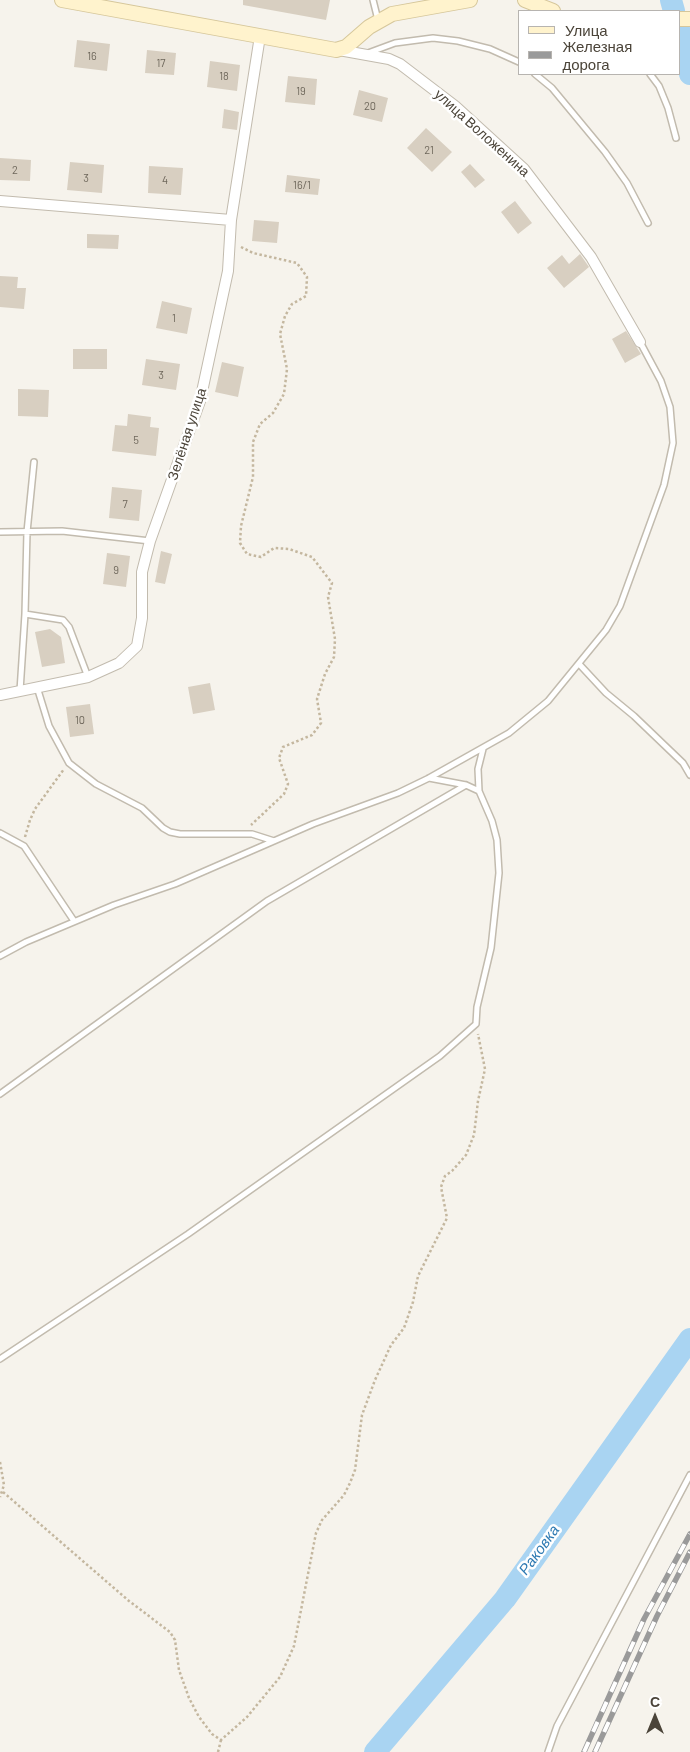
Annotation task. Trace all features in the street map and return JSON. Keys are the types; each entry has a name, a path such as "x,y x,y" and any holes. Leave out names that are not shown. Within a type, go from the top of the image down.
{"main road":[{"name":"улица Воложенина","path":"62,0 336,50"},
{"path":"336,50 346,47 378,20 392,14 413,7 470,0"},
{"path":"525,0 551,10"}],"street":[{"name":"Зелёная улица","path":"88,678 119,663 137,646 142,618 142,572 150,541 200,401 228,270 231,220 260,36"},
{"name":"улица Воложенина","path":"336,50 389,59 413,72 455,106 524,169 592,257 640,342"},
{"path":"0,201 231,220"},
{"path":"0,695 37,686 88,678"}],"lane":[{"path":"373,0 378,20"},
{"path":"366,54 395,43 433,38 458,41 490,49 518,62"},
{"path":"536,75 552,88 605,152 627,184 648,223"},
{"path":"651,75 659,86 668,108 676,138"},
{"path":"0,956 26,942 130,898 175,884 274,841 398,793 429,778 509,733 548,701 580,665 606,630 620,606 664,485 671,458 673,428 670,407 661,381 640,342"},
{"path":"20,691 25,614 27,532 34,462"},
{"path":"0,532 62,531 150,541"},
{"path":"25,614 63,620 69,627 88,678"},
{"path":"580,665 606,693 634,716 678,758 690,776"},
{"path":"37,686 49,726 69,763 96,784 142,808 170,832 205,835 252,834 274,841"},
{"path":"0,1359 188,1234 432,1062 476,1024 477,1007 491,948 499,873 497,840 492,821 478,791 478,770 484,748"},
{"path":"429,778 466,785 478,791"},
{"path":"0,1094 267,901 466,785"},
{"path":"0,833 24,846 74,922"},
{"path":"548,1752 566,1709 690,1475"}],"path":[{"path":"230,243 253,253 296,263 307,277 306,296 292,304 284,316 280,334 287,369 284,394 273,412 260,424 253,442 253,477 241,526 240,543 247,554 260,558 274,548 289,549 312,557 332,583 328,597 335,639 334,657 325,674 317,699 321,723 312,735 283,748 279,758 288,784 284,794 250,826"},
{"path":"24,846 30,820 69,763"},
{"path":"218,1752 220,1740 263,1700 280,1677 294,1646 301,1618 316,1533 322,1520 344,1495 350,1483 355,1470 362,1415 391,1345 404,1328 413,1302 418,1276 447,1218 441,1187 445,1176 452,1172 466,1155 474,1135 478,1101 485,1069 476,1024"},
{"path":"0,1462 3,1492 0,1497"},
{"path":"3,1492 129,1601 170,1632 175,1640 179,1670 189,1698 199,1717 212,1734 220,1740"}],"building":[{"path":"243,0 330,0 326,20 243,5"},
{"path":"77,40 110,44 107,71 74,67"},
{"path":"147,50 176,53 174,75 145,73"},
{"path":"210,61 240,65 237,91 207,87"},
{"path":"288,76 317,79 315,105 285,102"},
{"path":"359,90 388,98 382,122 353,115"},
{"path":"224,109 239,112 237,130 222,128"},
{"path":"426,128 452,152 432,172 407,148"},
{"path":"0,158 31,160 30,181 0,180"},
{"path":"70,162 104,165 102,193 67,190"},
{"path":"470,164 485,180 475,188 461,172"},
{"path":"149,166 183,168 181,195 148,193"},
{"path":"287,175 320,179 318,195 285,192"},
{"path":"515,201 532,223 518,234 501,212"},
{"path":"254,220 279,222 277,243 252,241"},
{"path":"87,234 119,235 118,249 87,248"},
{"path":"580,254 589,267 564,288 547,268 562,255 569,264"},
{"path":"0,276 18,277 17,288 26,288 24,309 0,307"},
{"path":"162,301 192,308 187,334 156,328"},
{"path":"626,331 641,354 625,363 612,339"},
{"path":"73,349 107,349 107,369 73,369"},
{"path":"146,359 180,364 176,390 142,385"},
{"path":"222,362 244,367 238,397 215,392"},
{"path":"18,389 49,390 48,417 18,416"},
{"path":"128,414 151,417 150,427 159,428 156,456 112,451 115,425 127,426"},
{"path":"112,487 142,490 139,521 109,518"},
{"path":"161,551 172,554 165,584 155,582"},
{"path":"107,553 130,556 126,587 103,584"},
{"path":"50,629 61,637 65,663 42,667 35,632"},
{"path":"210,683 215,710 193,714 188,687"},
{"path":"90,704 94,734 70,737 66,707"}],"waterway":[{"name":"Раковка","path":"671,0 674,10"},
{"name":"Раковка","path":"680,33 690,74"},
{"name":"Раковка","path":"375,1752 505,1599 690,1339"}],"railway":[{"path":"584,1752 644,1619 690,1534"},
{"path":"595,1752 657,1616 690,1552"}]}
